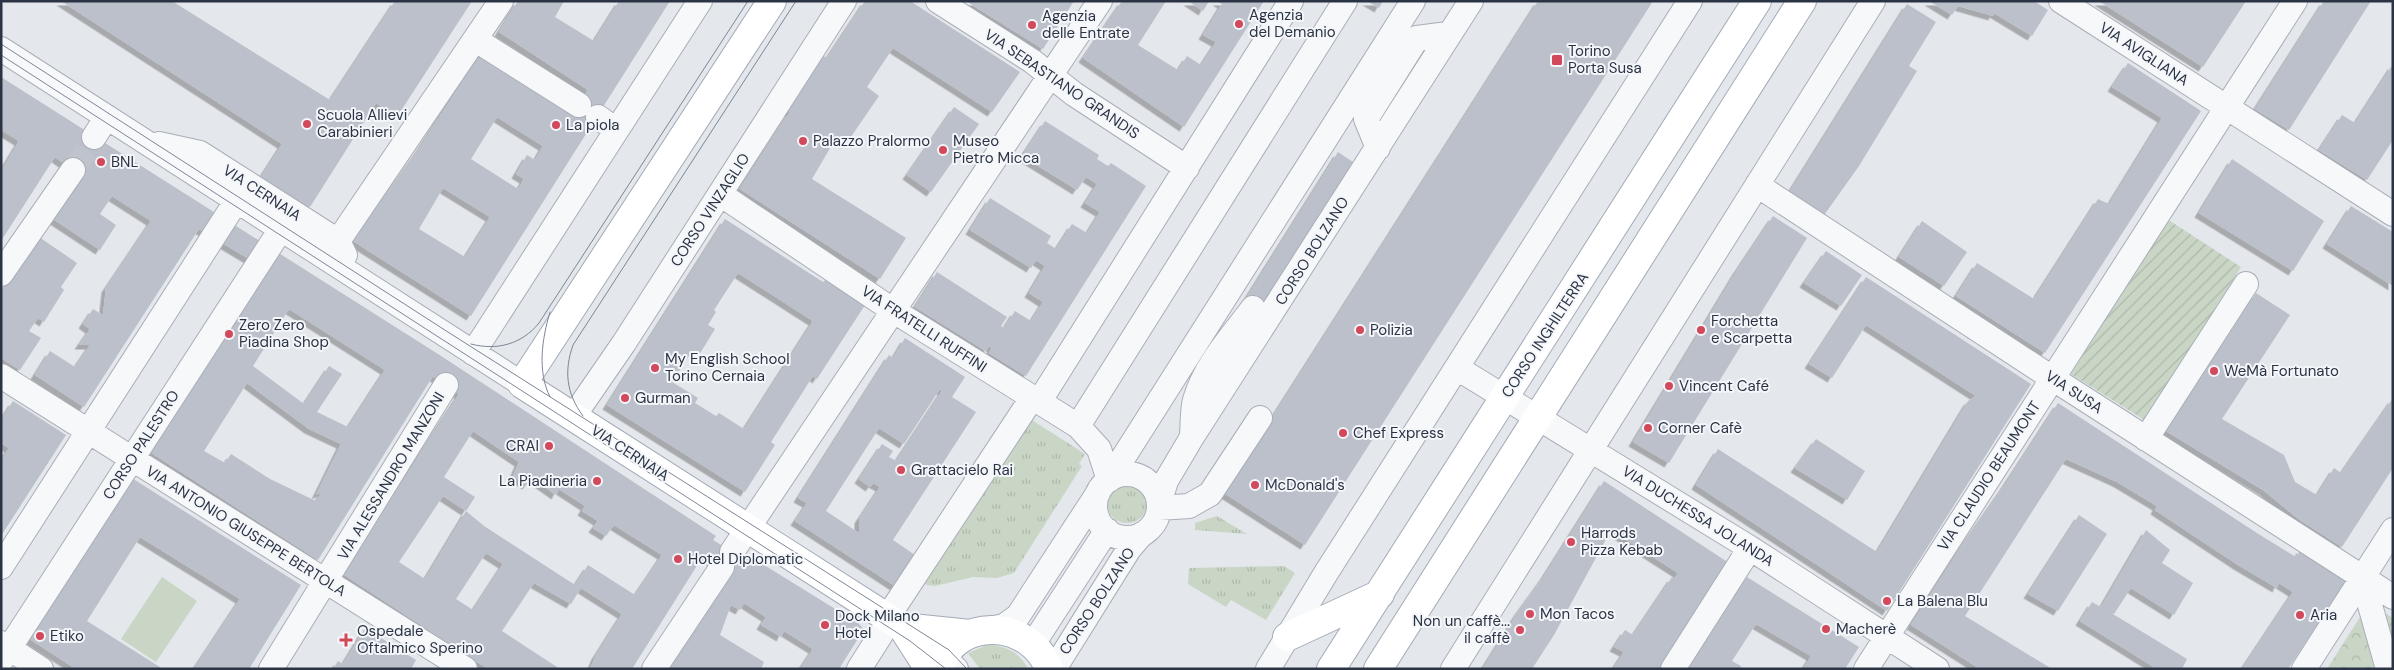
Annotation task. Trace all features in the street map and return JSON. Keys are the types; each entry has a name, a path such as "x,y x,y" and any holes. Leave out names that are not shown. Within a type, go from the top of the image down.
{"main road":[{"path":"522,384 772,1"},
{"name":"CORSO INGHILTERRA","path":"1331,669 1757,1"},
{"path":"1378,669 1802,1"},
{"name":"VIA CERNAIA","path":"522,384 893,622 942,666"},
{"path":"1287,637 1380,594"},
{"name":"VIA CERNAIA","path":"893,622 976,632 1000,629 1013,632 1033,644"},
{"path":"942,666 956,643 976,632"},
{"path":"1033,644 1040,651 1049,669"}],"street":[{"path":"338,242 501,1"},
{"path":"473,353 598,117 700,1"},
{"name":"CORSO VINZAGLIO","path":"574,417 624,343 844,1"},
{"name":"VIA SEBASTIANO GRANDIS","path":"938,1 1187,168"},
{"path":"654,669 1100,1"},
{"path":"859,669 893,622 1187,168 1291,1"},
{"path":"1078,426 1344,1"},
{"path":"976,632 1004,626 1018,616 1104,485 1413,1"},
{"name":"CORSO BOLZANO","path":"1159,505 1166,481 1192,437 1378,148 1366,118 1417,38 1448,34 1471,1"},
{"path":"1268,669 1456,368 1690,1"},
{"path":"1453,669 1873,1"},
{"name":"VIA AVIGLIANA","path":"2061,1 2227,107 2390,205"},
{"path":"2227,107 2295,1"},
{"path":"476,40 598,117"},
{"name":"VIA CERNAIA","path":"1,49 522,384"},
{"name":"VIA CLAUDIO BEAUMONT","path":"1866,669 2227,107"},
{"path":"94,138 107,117"},
{"name":"VIA CERNAIA","path":"142,140 200,153 338,242 358,279"},
{"path":"1,274 73,170"},
{"name":"VIA SUSA","path":"1757,185 2146,439 2393,597"},
{"name":"VIA FRATELLI RUFFINI","path":"720,194 894,311 1078,426 1099,449 1104,485"},
{"path":"1,567 237,200"},
{"name":"CORSO PALESTRO","path":"4,651 132,460 281,229"},
{"path":"2146,439 2246,284"},
{"path":"1192,437 1195,402 1200,386 1220,351 1253,308"},
{"name":"VIA DUCHESSA JOLANDA","path":"1456,368 1750,548 1937,669"},
{"name":"VIA ANTONIO GIUSEPPE BERTOLA","path":"1,376 324,586 466,669"},
{"name":"VIA ALESSANDRO MANZONI","path":"271,669 324,586 446,385"},
{"path":"1159,505 1189,506 1210,494 1260,418"},
{"path":"1128,474 1140,477 1151,485 1159,505 1154,523 1142,534 1124,537 1107,530 1099,521 1096,510 1104,485 1128,474"},
{"name":"CORSO BOLZANO","path":"1033,644 1107,530"},
{"path":"2304,669 2393,530"},
{"name":"CORSO BOLZANO","path":"1054,669 1129,549 1142,534"},
{"path":"1673,669 1750,548"},
{"path":"2362,577 2388,669"},
{"path":"4,651 41,669"}],"green space":[{"path":"2167,219 2241,267 2146,421 2071,374"},
{"path":"1024,415 1085,454 1079,464 1082,466 1014,573 997,578 973,577 935,586 927,585 918,579"},
{"path":"1127,483 1141,489 1147,503 1141,517 1127,523 1113,517 1107,503 1113,489"},
{"path":"1217,516 1247,534 1195,530 1195,523"},
{"path":"1284,566 1295,573 1266,620 1231,600 1226,607 1188,584 1189,568"},
{"path":"162,577 197,601 156,662 121,639"},
{"path":"2369,603 2393,618 2393,669 2327,669"},
{"path":"987,645 999,646 1011,651 1021,658 1028,669 980,669 968,653"}],"building":[{"name":"Scuola Allievi Carabinieri","path":"61,1 172,1 330,100 395,1 472,1 397,117 376,103 310,207 261,177 282,144"},
{"path":"518,1 564,1 555,17 594,41 619,1 670,1 471,316 353,241 419,149 479,55 573,115 588,90 499,32","holes":["497,117 543,146 535,160 527,155 516,174 524,179 518,189 471,159","443,188 490,217 465,257 419,229"]},
{"name":"Palazzo Pralormo","path":"865,1 910,1 1020,72 992,112 893,48 867,87 879,96 846,144 836,138 812,179 906,238 880,279 740,189 790,112 787,110 822,55 827,58"},
{"name":"Agenzia delle Entrate","path":"966,1 1074,1 1043,49"},
{"path":"1122,1 1166,1 1138,45 1178,70 1187,56 1201,65 1216,42 1203,35 1222,4 1217,1 1264,1 1184,127 1083,58"},
{"path":"1188,1 1209,1 1203,11"},
{"path":"1367,1 1383,1 1379,8"},
{"name":"Torino Porta Susa","path":"1538,1 1653,1 1305,545 1224,493"},
{"path":"1929,1 2034,1 2048,10 2032,36 1994,13 1993,16 1958,6 1952,15"},
{"path":"2099,1 2246,1 2203,67"},
{"path":"2324,1 2371,1 2289,130 2255,109"},
{"path":"1907,4 1936,22 1909,66 1917,71 1859,166 1822,218 1787,196"},
{"path":"2128,63 2201,111 2045,353 1956,296 1977,263 2034,299 2098,199 2109,204 2162,118 2112,87"},
{"path":"2393,64 2393,140 2367,180 2319,150 2342,115 2355,123"},
{"path":"1,77 438,354 716,536 713,540 741,557 743,552 858,623 864,629 839,669 800,669 813,649 784,631 781,637 761,625 766,617 744,603 740,610 731,605 720,635 764,662 761,669 669,669 731,573 703,556 632,669 590,669 596,655 622,614 581,588 571,604 534,583 502,631 560,669 488,669 343,574 459,394 433,376 318,560 147,450 264,268 199,229 84,407 35,375 50,351 75,367 90,345 79,345 90,329 83,324 93,309 103,315 106,288 151,221 112,196 100,214 116,225 100,250 53,219 73,170 55,157 1,241 1,171 19,141 1,130","holes":["289,309 385,370 348,427 317,412 342,374 329,366 304,404 253,366","247,383 309,429 341,444 316,495 322,492 316,501 270,479 231,454 225,463 204,451","473,431 519,462 513,476 527,485 532,478 556,495 559,489 585,506 582,511 598,521 593,528 606,536 614,525 662,555 635,595 588,565 575,585 484,526 466,511 475,497 444,477","443,496 466,511 425,579 399,562","486,553 503,564 473,610 456,599"]},
{"name":"Museo Pietro Micca","path":"954,107 979,124 931,192 907,175"},
{"path":"1045,121 1099,155 1097,159 1108,166 1111,163 1146,186 1026,376 989,353 992,348 989,346 986,351 915,307 937,272 1007,317 1001,326 1004,328 1015,311 1031,321 1043,302 1029,293 1045,266 1036,260 1031,268 970,230 990,198 1051,236 1047,243 1056,249 1072,224 1087,233 1100,212 1085,203 1097,184 1086,177 1077,190 1022,156"},
{"path":"1338,152 1353,162 1260,310 1245,300"},
{"path":"2232,159 2324,221 2293,271 2199,213"},
{"path":"2351,206 2393,232 2393,286 2327,244"},
{"path":"1773,216 1807,238 1669,463 1633,442 1737,270"},
{"path":"725,219 823,282 825,280 865,305 817,379 813,376 771,442 775,445 745,492 607,405","holes":["738,273 813,321 744,429 719,413 716,416 695,403 698,398 672,382 692,351 699,355 715,329 708,325 716,312 714,310"]},
{"path":"1922,221 1967,252 1944,286 1899,257"},
{"path":"39,237 77,263 61,287 64,290 44,322 38,318 29,331 41,338 20,370 1,358 1,293"},
{"path":"1826,251 1862,275 1841,306 1804,283"},
{"path":"1866,277 2031,384 1887,611 1696,485 1718,449 1877,552 1968,401 1976,396 1866,325 1832,378 1809,364"},
{"path":"2256,293 2290,315 2222,419 2284,455 2295,482 2317,495 2334,468 2341,473 2393,398 2393,468 2342,547 2300,520 2263,490 2166,431"},
{"path":"905,338 965,377 952,397 976,412 893,540 915,555 895,586 795,521 807,503 798,498 889,355 893,358","holes":["940,389 942,391 896,461 889,457 893,451 882,444 859,479 870,487 873,483 880,487 859,519 859,533 826,511 879,428 904,444"]},
{"path":"13,401 66,435 1,536 1,461 9,448 1,443 1,420"},
{"path":"2058,403 2260,535 2296,557 2301,549 2347,580 2288,669 2242,669 2293,592 2279,583 2277,588 2238,565 2155,510 2157,506 2117,482 2066,459 1965,616 2052,669 1980,669 1911,625"},
{"path":"1816,439 1865,471 1847,500 1795,468"},
{"path":"127,475 301,585 249,669 194,669 240,599 140,537 87,621 163,669 76,669 25,636"},
{"path":"1604,481 1729,563 1660,669 1613,669 1624,652 1614,647 1625,630 1633,635 1672,577 1674,579 1678,573 1611,530 1554,635 1532,669 1483,668 1518,612 1544,576"},
{"path":"2079,515 2107,534 2058,611 2028,594"},
{"path":"2146,530 2170,550 2162,563 2193,583 2174,615 2131,588 2114,614 2108,611 2187,659 2182,669 2157,669 2080,621 2092,602 2101,607"},
{"path":"1747,577 1859,647 1845,669 1803,669 1811,656 1756,624 1732,661 1741,666 1740,669 1689,669"},
{"path":"365,628 416,660 411,669 333,669 338,661 343,664"}],"tunnel":[{"path":"73,170 94,137"}],"tram line":[{"path":"471,344 490,347 508,344 525,336 539,323 748,1"},
{"path":"583,416 573,399 568,382 568,364 573,345 796,1"},
{"path":"1,44 451,334 949,650 967,669"},
{"path":"1,55 910,641 946,669"},
{"path":"550,312 542,355 543,377 550,397"}],"place":[{"name":"Agenzia del Demanio","path":"1239,24"},
{"name":"Agenzia delle Entrate","path":"1032,25"},
{"name":"Torino Porta Susa","path":"1557,60"},
{"name":"Scuola Allievi Carabinieri","path":"307,124"},
{"name":"La piola","path":"556,125"},
{"name":"Palazzo Pralormo","path":"803,141"},
{"name":"Museo Pietro Micca","path":"943,150"},
{"name":"BNL","path":"101,162"},
{"name":"Polizia","path":"1360,330"},
{"name":"Forchetta e Scarpetta","path":"1701,330"},
{"name":"Zero Zero Piadina Shop","path":"229,334"},
{"name":"My English School Torino Cernaia","path":"655,368"},
{"name":"WeMà Fortunato","path":"2214,371"},
{"name":"Vincent Café","path":"1669,386"},
{"name":"Gurman","path":"625,398"},
{"name":"Corner Cafè","path":"1648,428"},
{"name":"Chef Express","path":"1343,433"},
{"name":"CRAI","path":"549,446"},
{"name":"Grattacielo Rai","path":"901,470"},
{"name":"La Piadineria","path":"597,481"},
{"name":"McDonald's","path":"1255,485"},
{"name":"Harrods Pizza Kebab","path":"1571,542"},
{"name":"Hotel Diplomatic","path":"678,559"},
{"name":"La Balena Blu","path":"1887,601"},
{"name":"Mon Tacos","path":"1530,614"},
{"name":"Aria","path":"2300,615"},
{"name":"Dock Milano Hotel","path":"825,625"},
{"name":"Macherè","path":"1826,629"},
{"name":"Non un caffè... il caffè","path":"1520,630"},
{"name":"Etiko","path":"40,636"},
{"name":"Ospedale Oftalmico Sperino","path":"346,640"}]}
